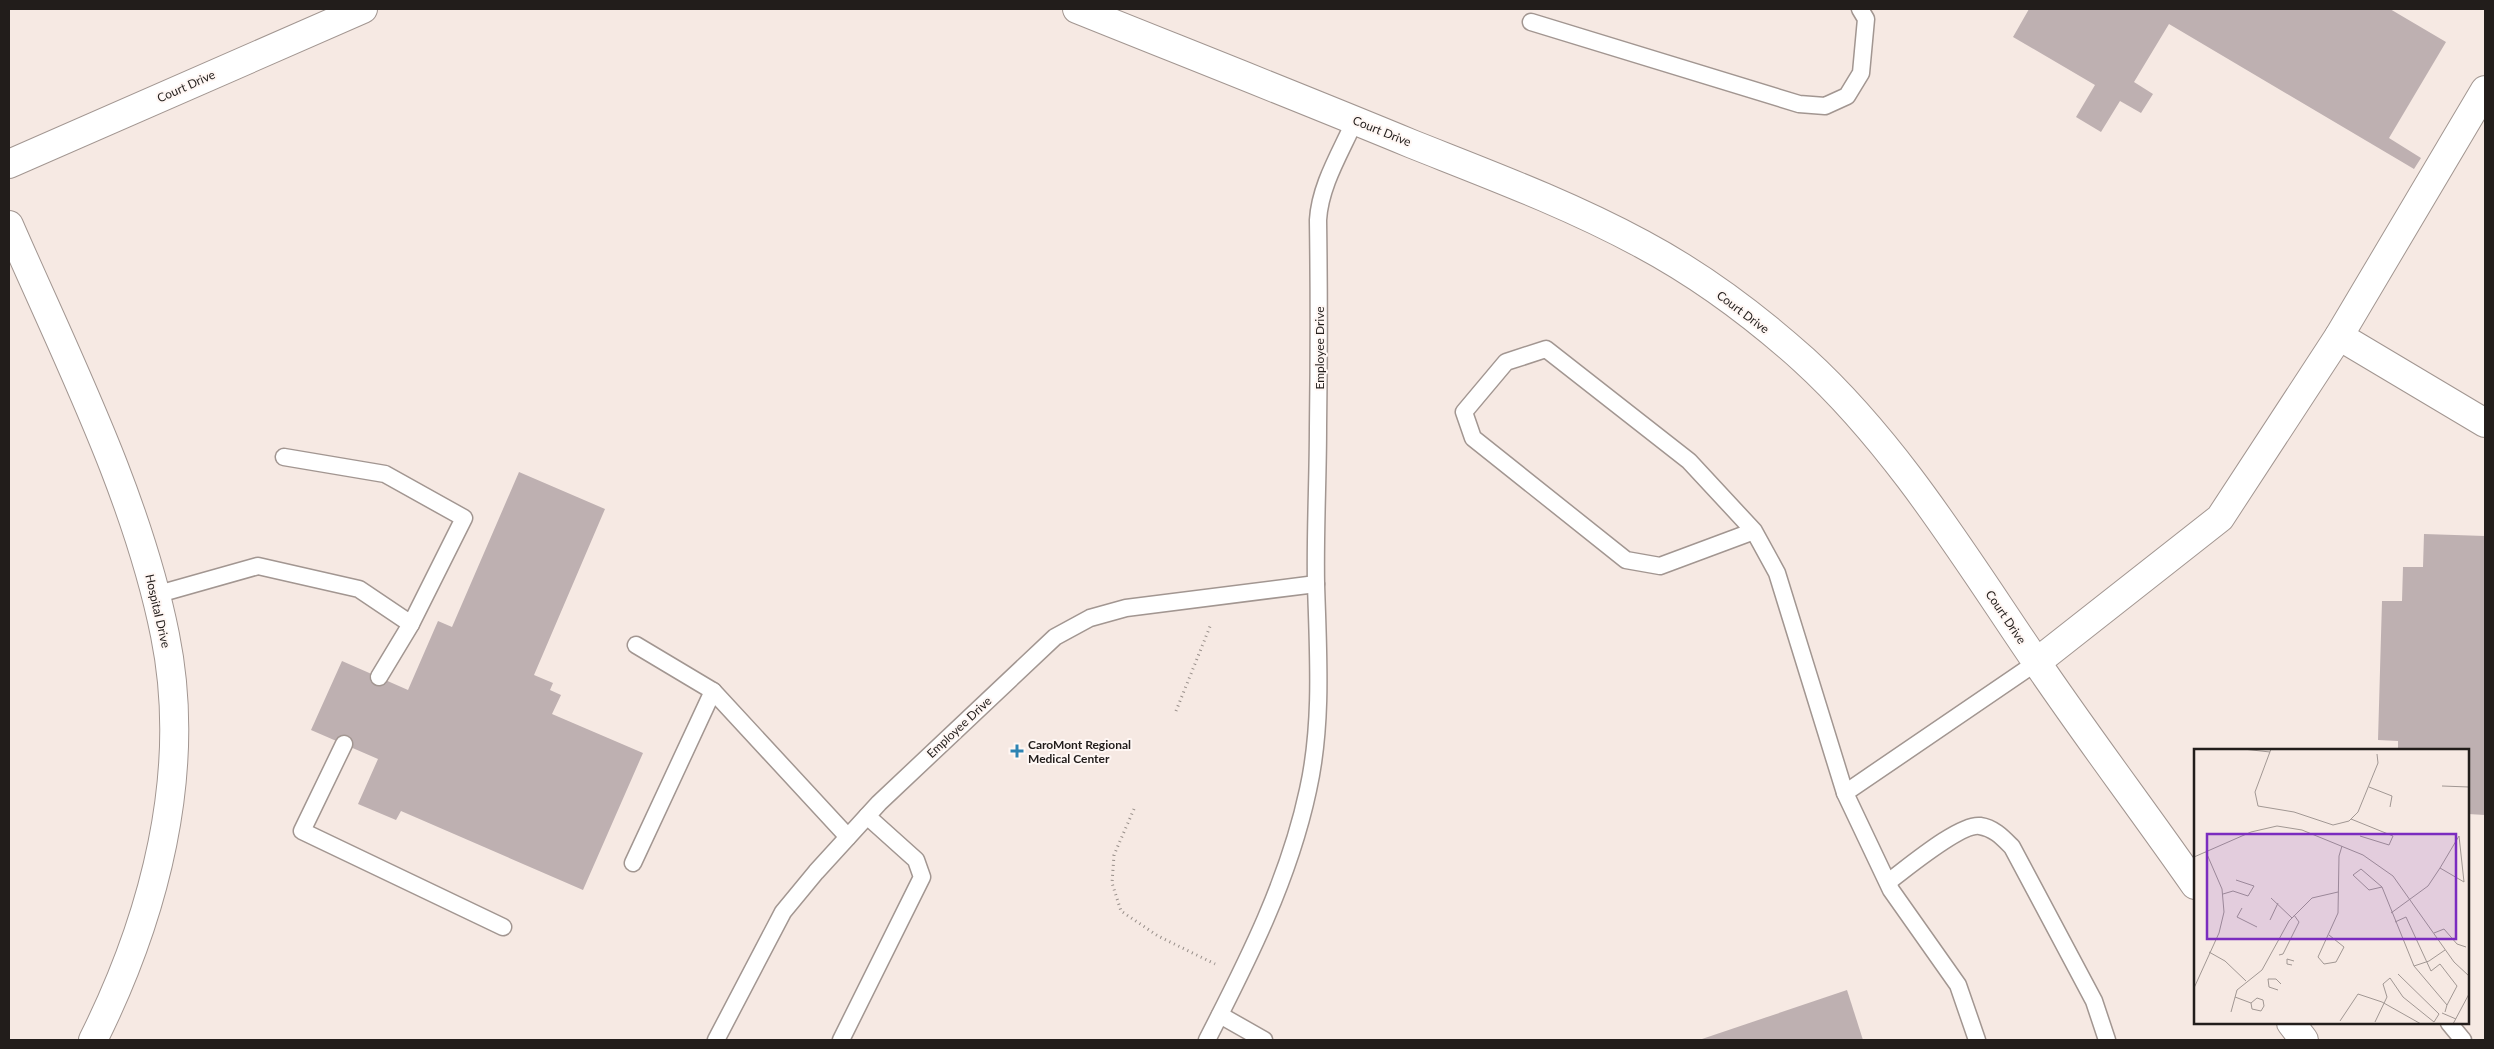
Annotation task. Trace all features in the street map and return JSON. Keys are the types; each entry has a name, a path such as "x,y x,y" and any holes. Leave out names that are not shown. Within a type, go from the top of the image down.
{"street":[{"name":"Court Drive","path":"9,164 363,9"},
{"name":"Court Drive","path":"1077,9 1571,209 1644,245 1723,295 1747,313 1804,360 1865,424 1947,530 2037,662 2194,884"},
{"path":"2037,662 2220,518 2339,336 2485,90"},
{"name":"Hospital Drive","path":"9,224 99,431 144,552 166,637 173,703 172,782 162,851 143,922 118,991 93,1040"},
{"path":"2339,336 2485,424"},
{"path":"2292,1024 2304,1040"}],"lane":[{"path":"1531,22 1799,104 1825,106 1847,96 1861,73 1866,19 1860,9"},
{"name":"Employee Drive","path":"1207,1040 1240,976 1291,857 1309,789 1317,725 1319,662 1316,584 1319,207 1355,120"},
{"path":"1754,531 1660,566 1626,560 1474,438 1464,412 1506,362 1546,349 1689,462 1754,531 1777,573 1845,793 1888,882 1958,985 1977,1040"},
{"path":"284,456 385,474 464,518 411,624 379,677"},
{"path":"155,595 258,566 359,589 411,624"},
{"name":"Employee Drive","path":"716,1040 783,912 867,816 1055,637 1090,618 1126,608 1316,584"},
{"path":"636,645 713,691 848,837"},
{"path":"1845,793 2037,662"},
{"path":"632,863 713,691"},
{"path":"344,744 302,831 503,927"},
{"path":"842,1040 922,877 916,860 867,816"},
{"path":"1888,882 1962,828 1979,825 1998,832 2012,847 2094,1001 2107,1040"},
{"path":"1220,1015 1264,1040"},
{"path":"2450,1024 2464,1040"}],"path":[{"path":"1176,711 1223,596"},
{"path":"1134,809 1114,855 1112,883 1121,911 1158,936 1240,976"}],"building":[{"path":"2029,9 2390,9 2446,42 2389,138 2421,158 2414,169 2169,24 2134,82 2153,94 2141,113 2120,101 2101,132 2076,117 2095,85 2013,37"},
{"path":"519,472 605,509 534,675 553,683 550,690 561,695 552,714 643,753 583,890 401,811 396,820 358,804 378,759 311,730 342,661 408,690 438,621 452,627"},
{"path":"2424,534 2485,536 2485,815 2469,814 2469,749 2398,749 2398,741 2378,740 2382,601 2402,601 2403,567 2423,567"},
{"path":"1847,990 1863,1040 1699,1040"}],"place":[{"name":"CaroMont Regional Medical Center","path":"1017,751"}]}
